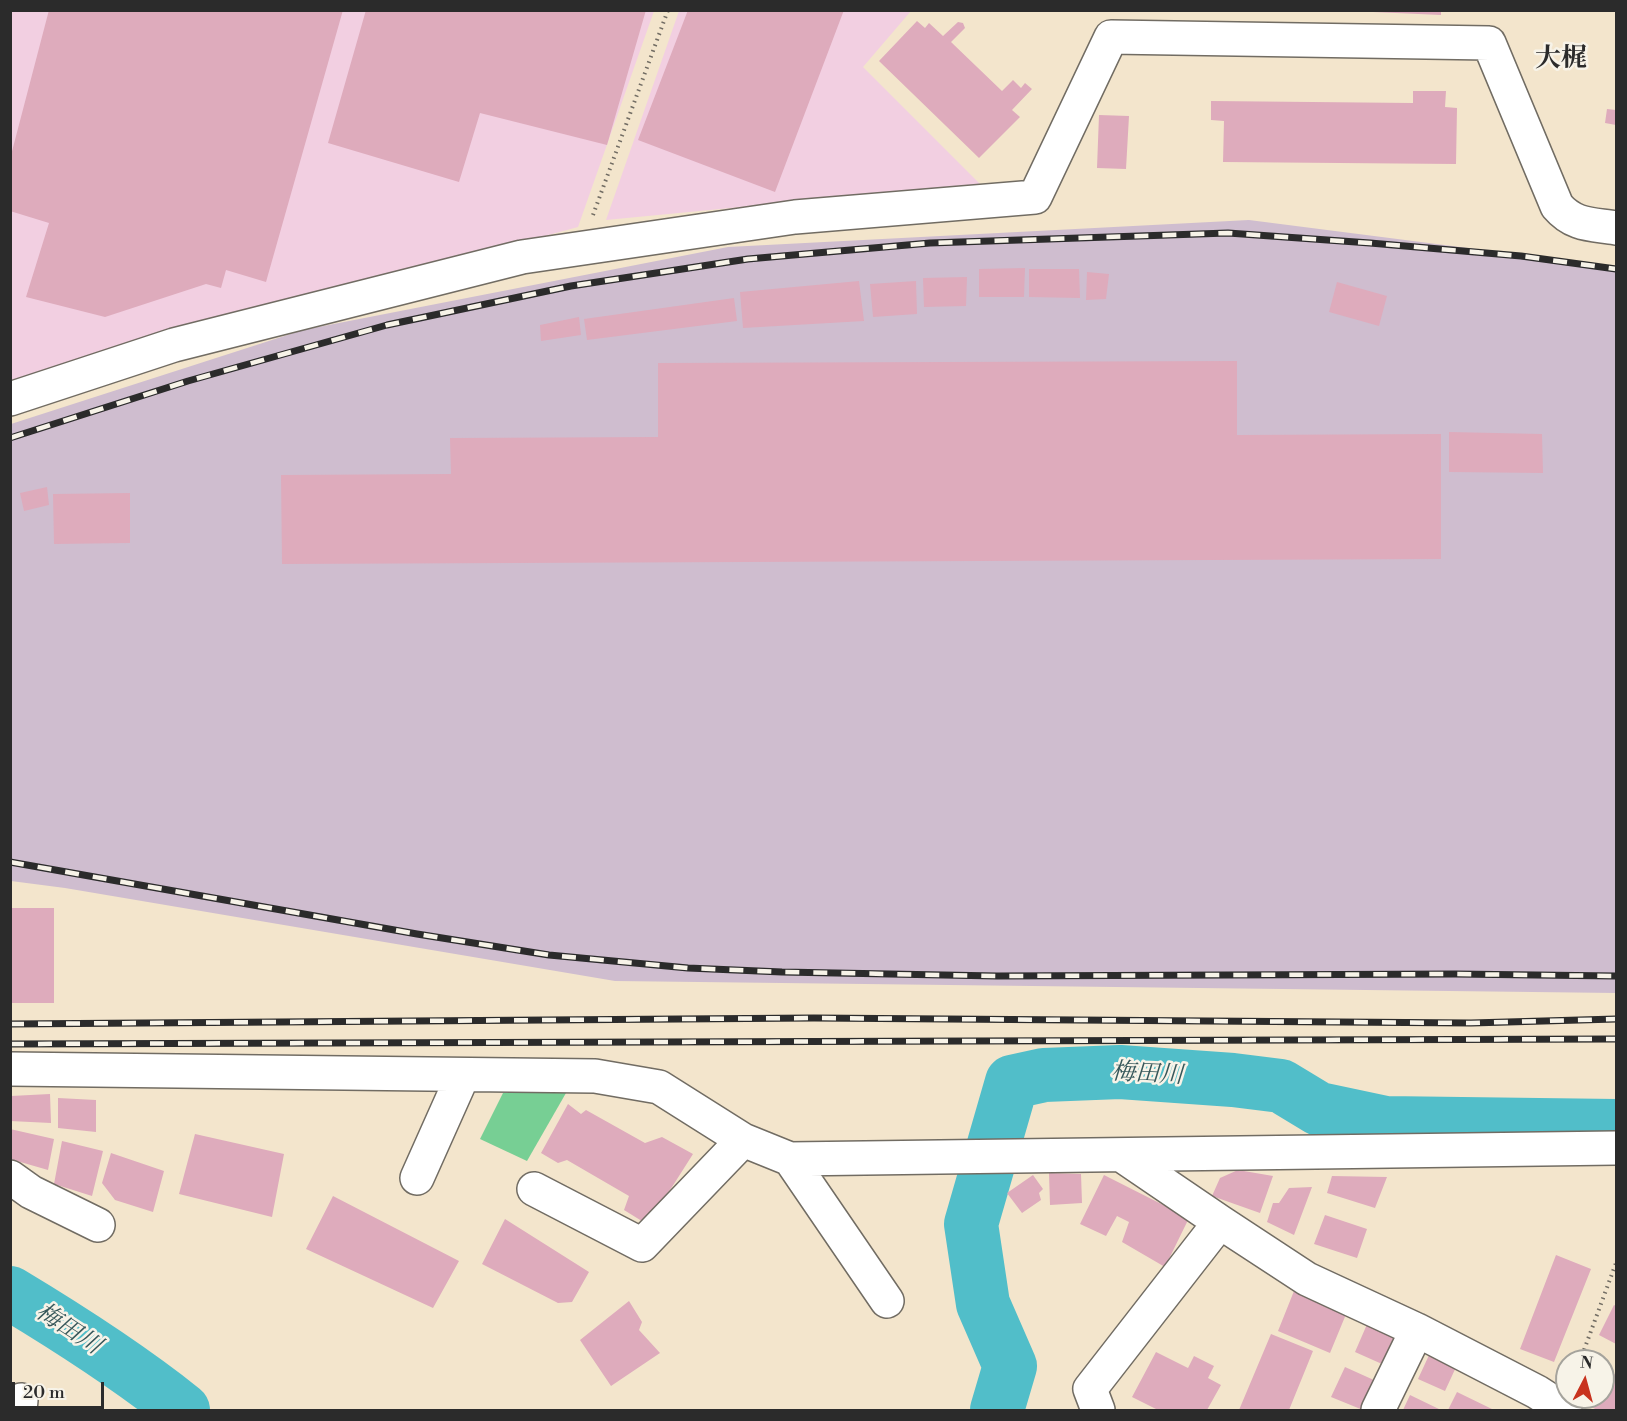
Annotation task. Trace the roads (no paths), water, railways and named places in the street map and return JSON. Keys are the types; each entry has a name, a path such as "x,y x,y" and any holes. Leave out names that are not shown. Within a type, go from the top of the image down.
{"street":[{"path":"10,399 174,345 522,257 795,217 1035,197 1111,37 1489,43 1557,206 1565,216 1576,222 1617,228"},
{"path":"10,1069 595,1076 659,1087 743,1140 790,1159 1617,1148"},
{"path":"417,1178 463,1075"},
{"path":"534,1189 642,1245 743,1140"},
{"path":"1123,1156 1307,1279 1417,1330 1537,1392 1565,1410"},
{"path":"790,1159 886,1301"},
{"path":"10,1177 31,1192 98,1225"},
{"path":"1098,1410 1090,1389 1220,1222"},
{"path":"1378,1410 1417,1330"}],"waterway":[{"name":"梅田川","path":"997,1410 1010,1366 983,1304 971,1224 1012,1082 1044,1075 1120,1072 1233,1080 1281,1086 1319,1109 1385,1123 1616,1126"},
{"name":"梅田川","path":"10,1293 99,1349 183,1410"}],"railway":[{"path":"10,438 188,381 387,325 571,286 748,259 930,243 1228,233 1521,256 1616,269"},
{"path":"10,862 549,955 688,968 997,976 1455,974 1616,976"},
{"path":"10,1024 814,1018 1471,1023 1616,1019"},
{"path":"10,1044 1616,1039"}],"district":[{"name":"大梶","path":"1561,60"}]}
